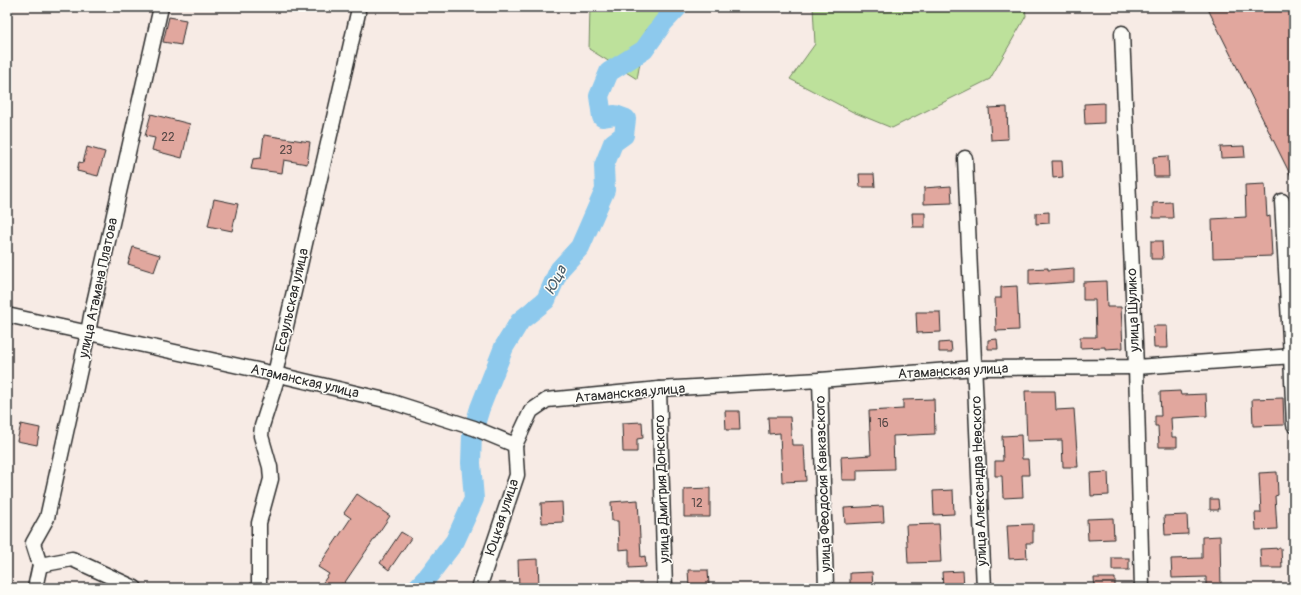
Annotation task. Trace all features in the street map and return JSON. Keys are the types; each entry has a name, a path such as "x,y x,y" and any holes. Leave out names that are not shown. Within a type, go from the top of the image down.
{"street":[{"name":"улица Атамана Платова","path":"40,565 33,543 47,518 161,7"},
{"name":"Есаульская улица","path":"259,588 259,523 270,479 270,467 261,436 276,382 275,374 358,13"},
{"name":"улица Шулико","path":"1122,33 1136,367 1142,588"},
{"name":"улица Александра Невского","path":"965,158 984,588"},
{"path":"1282,201 1293,356 1294,425"},
{"name":"Атаманская улица","path":"7,315 275,374 389,401 474,428 515,445 531,411 547,400 659,389 820,380 974,368 1136,367 1293,356"},
{"name":"улица Феодосия Кавказского","path":"820,380 826,588"},
{"name":"улица Дмитрия Донского","path":"659,389 665,588"},
{"name":"Юцкая улица","path":"478,588 517,475 515,445"},
{"path":"35,588 40,565 72,559 136,588"}],"green space":[{"path":"590,7 670,7 646,30 637,79 589,49"},
{"path":"813,7 1025,7 1026,16 990,79 892,128 853,112 790,79 815,44"}],"building":[{"path":"1207,7 1294,7 1294,182"},
{"path":"169,17 186,20 181,45 163,42"},
{"path":"1104,103 1104,123 1085,124 1084,104"},
{"path":"1007,107 1008,139 991,140 989,108"},
{"path":"151,114 190,124 182,158 152,150 155,138 145,136"},
{"path":"264,135 310,142 307,164 284,160 282,173 251,169 253,159 261,158"},
{"path":"1244,146 1245,157 1221,158 1220,147"},
{"path":"87,147 105,152 98,176 77,171 79,162 83,163"},
{"path":"1168,156 1169,177 1154,177 1153,157"},
{"path":"1052,161 1062,161 1063,177 1053,178"},
{"path":"859,174 874,174 875,187 860,187"},
{"path":"1265,184 1267,217 1270,216 1272,256 1213,258 1212,219 1246,217 1245,185"},
{"path":"951,186 952,203 924,204 924,188"},
{"path":"214,199 238,204 232,231 208,226"},
{"path":"1172,202 1173,218 1153,218 1153,203"},
{"path":"1049,212 1049,223 1036,224 1036,213"},
{"path":"912,213 925,213 925,227 913,227"},
{"path":"1151,241 1162,241 1163,259 1151,259"},
{"path":"133,247 160,255 154,272 128,264"},
{"path":"1048,268 1048,270 1074,268 1074,282 1029,285 1029,269"},
{"path":"1106,281 1107,307 1121,307 1123,348 1080,348 1080,337 1096,337 1095,300 1083,300 1083,282"},
{"path":"1017,286 1019,330 996,331 995,298 1001,298 1001,287"},
{"path":"916,312 940,312 941,332 917,333"},
{"path":"1153,326 1167,326 1168,348 1154,348"},
{"path":"997,339 998,349 988,349 988,340"},
{"path":"951,342 952,352 939,352 939,343"},
{"path":"1025,391 1055,391 1056,410 1074,409 1078,467 1063,467 1062,440 1027,441"},
{"path":"1180,391 1181,395 1206,394 1207,416 1171,418 1172,437 1177,437 1177,447 1159,447 1158,426 1155,426 1155,416 1161,416 1160,392"},
{"path":"1283,398 1284,425 1253,426 1252,399"},
{"path":"934,399 935,434 893,436 894,469 857,470 857,480 842,480 841,457 871,455 869,411 903,409 903,400"},
{"path":"725,411 739,411 740,430 726,430"},
{"path":"768,417 790,417 792,445 804,445 806,481 782,482 780,433 769,434"},
{"path":"642,422 643,438 637,439 637,452 623,452 622,423"},
{"path":"21,424 40,428 37,445 17,441"},
{"path":"1021,435 1022,459 1028,459 1029,475 1022,475 1023,497 1003,498 1002,476 995,476 995,461 1003,461 1002,436"},
{"path":"1108,472 1109,495 1091,496 1090,473"},
{"path":"1277,472 1278,495 1275,496 1277,529 1256,530 1255,513 1261,513 1259,473"},
{"path":"710,488 710,517 684,517 684,489"},
{"path":"953,490 954,514 934,515 933,491"},
{"path":"357,494 390,516 343,585 342,583 338,588 319,588 329,574 318,567 351,518 344,513"},
{"path":"1210,499 1218,499 1219,510 1210,510"},
{"path":"638,500 641,557 645,556 646,567 629,568 629,549 619,550 618,521 612,521 611,502"},
{"path":"562,502 563,522 542,523 541,503"},
{"path":"883,506 884,522 845,524 844,508"},
{"path":"1187,515 1188,534 1165,535 1164,516"},
{"path":"1113,518 1114,539 1088,540 1087,519"},
{"path":"939,524 941,562 908,563 906,525"},
{"path":"1033,524 1033,543 1026,543 1027,558 1009,559 1007,525"},
{"path":"401,532 411,538 389,570 380,563"},
{"path":"1220,536 1221,588 1206,588 1206,577 1172,578 1171,559 1202,558 1202,537"},
{"path":"1281,548 1282,568 1261,568 1260,549"},
{"path":"1112,558 1129,558 1129,570 1112,570"},
{"path":"538,559 539,587 519,588 518,560"},
{"path":"688,570 708,570 709,585 689,586"},
{"path":"963,571 964,588 943,588 942,572"},
{"path":"872,572 873,588 850,588 850,573"},
{"path":"1094,578 1115,578 1115,588 1095,588"}],"waterway":[{"name":"Юца","path":"417,588 455,541 474,499 471,463 472,434 480,408 504,347 520,321 546,300 559,270 580,247 605,190 604,166 613,143 624,135 626,119 615,115 602,117 599,96 609,72 644,50 663,23 678,7"}]}
